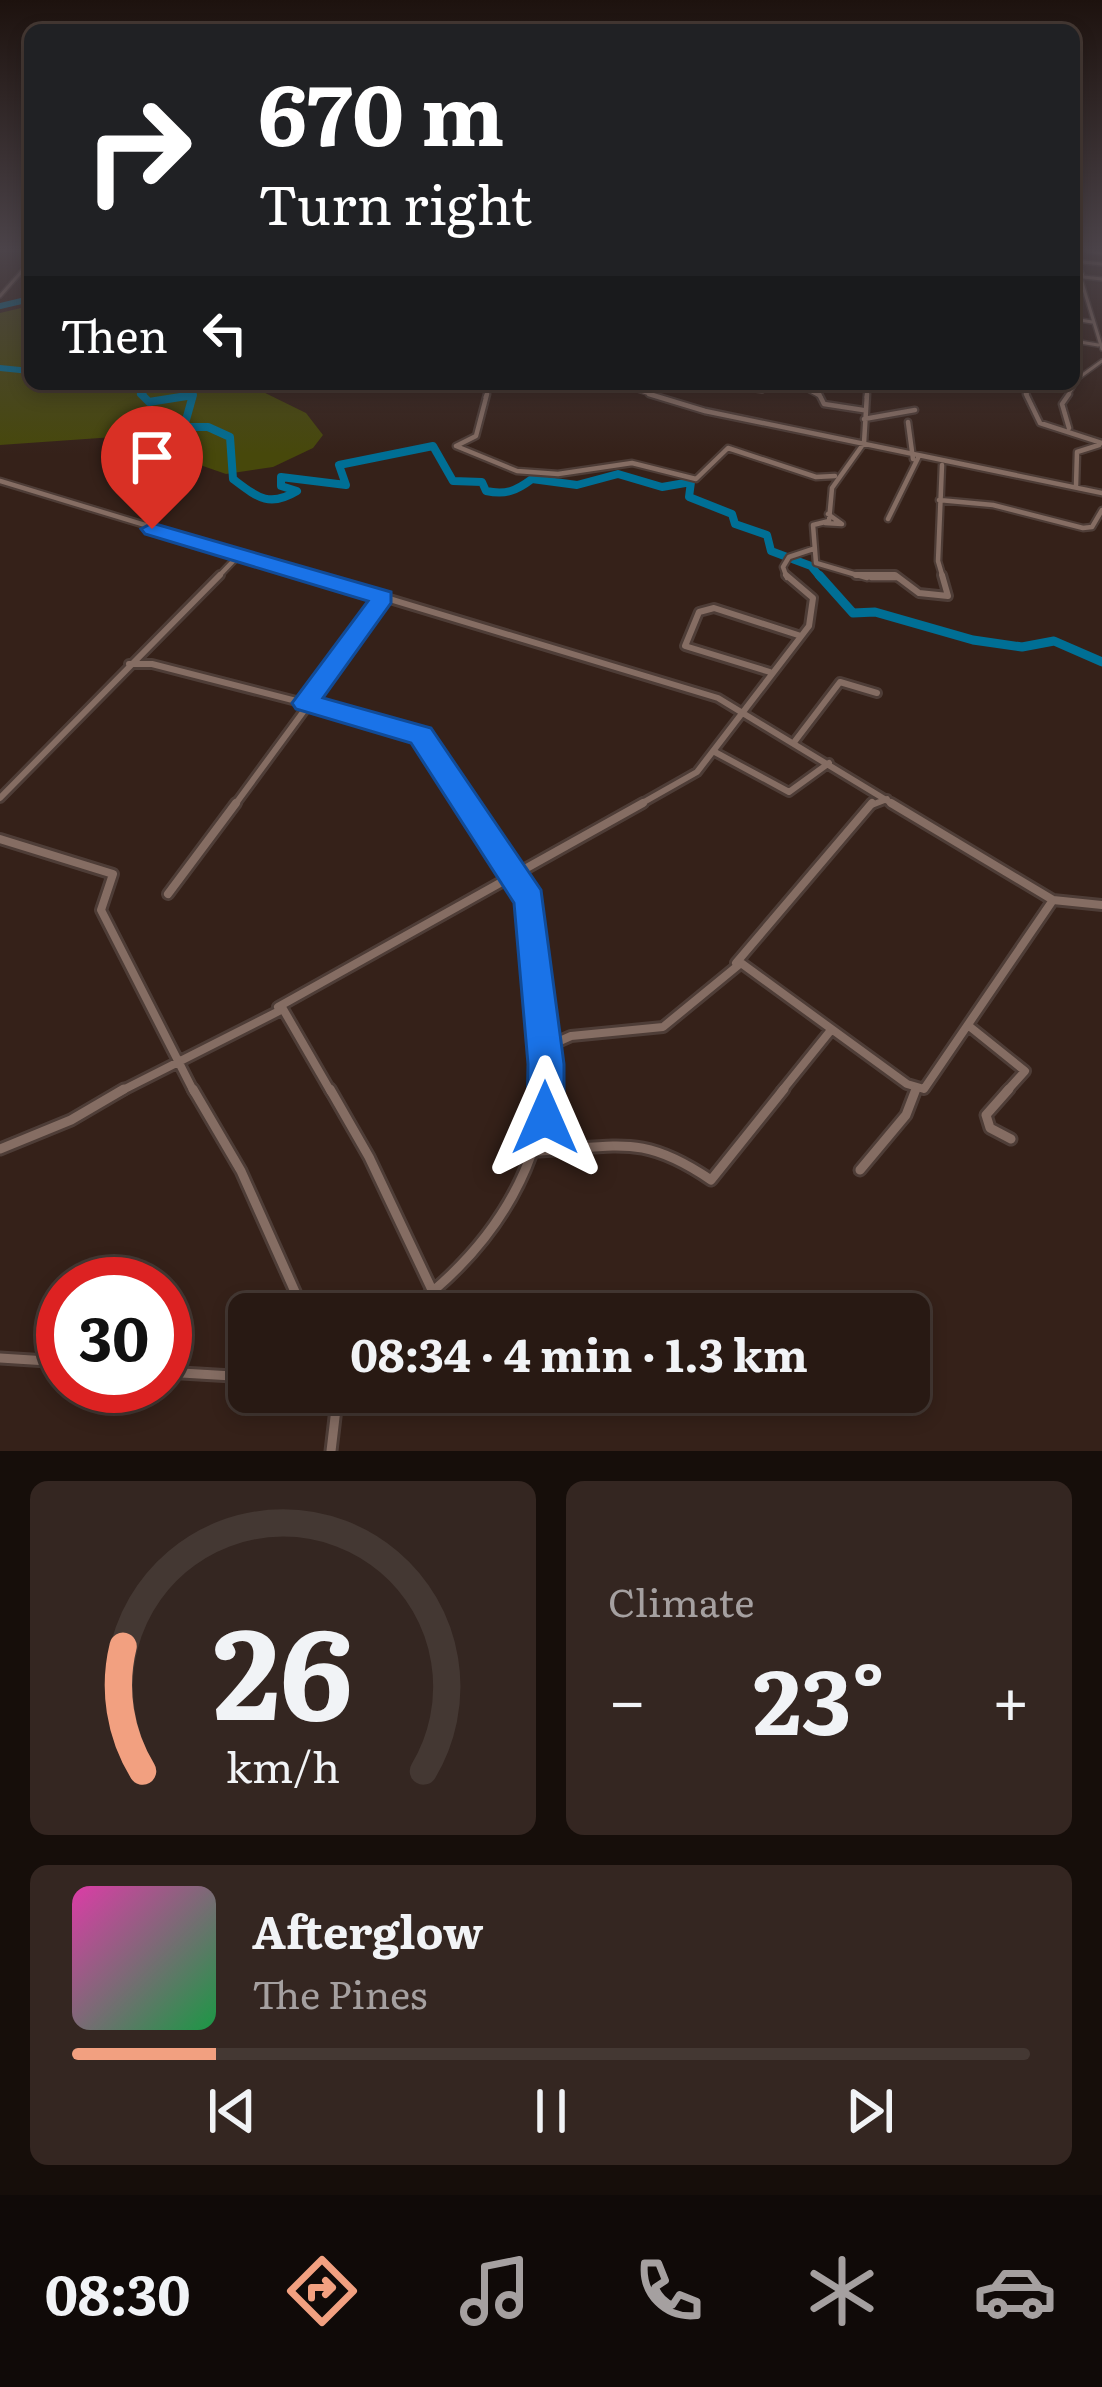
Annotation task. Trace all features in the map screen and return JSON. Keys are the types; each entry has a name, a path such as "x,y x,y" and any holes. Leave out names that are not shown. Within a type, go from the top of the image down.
{"street":[{"path":"1091,319 1100,347"},
{"path":"1080,320 1092,322"},
{"path":"1080,376 1102,361"},
{"path":"1081,364 1090,366"},
{"path":"489,390 481,404 476,436 456,446 517,471 559,474 632,463 696,478 728,448 815,477 835,476"},
{"path":"638,390 705,411 915,459 1102,493"},
{"path":"756,390 762,391"},
{"path":"810,390 820,394 824,404 864,414 915,410"},
{"path":"868,390 863,445 835,476 824,505 842,524 813,525 816,562 826,569 876,578 895,574 919,593 946,598 938,561 940,467 946,464"},
{"path":"1027,390 1040,423 1069,428 1102,444"},
{"path":"1069,428 1062,404 1070,390"},
{"path":"889,519 915,459 908,422"},
{"path":"1073,488 1079,477 1077,452 1102,444"},
{"path":"0,481 742,710 1053,901 1102,905"},
{"path":"938,500 992,505 1083,528 1092,527 1102,511"},
{"path":"825,523 828,514"},
{"path":"0,1149 71,1120 697,772 810,621 813,598 789,582 784,563 813,549"},
{"path":"0,798 227,565 242,556"},
{"path":"167,894 383,597"},
{"path":"770,672 685,646 699,612 714,608 801,636"},
{"path":"129,664 307,703 421,736 532,912 544,1048 545,1118 536,1153 488,1238 434,1292 369,1157 304,1039 278,1007"},
{"path":"795,741 840,682 877,693"},
{"path":"713,751 789,792 829,763"},
{"path":"544,1048 570,1037 665,1027 694,1007 861,813 875,800 890,800"},
{"path":"0,839 113,874 100,910 175,1059 241,1172 296,1293"},
{"path":"735,963 757,970 916,1088 929,1085 1053,901"},
{"path":"969,1026 1025,1071 986,1115 990,1128 1011,1139"},
{"path":"536,1153 549,1146 646,1145 670,1152 711,1180 832,1029"},
{"path":"860,1170 906,1115 916,1088"},
{"path":"0,1358 36,1360"},
{"path":"192,1374 228,1376"},
{"path":"331,1451 336,1413"}],"shaded area":[{"path":"0,319 24,319 24,390 259,390 306,413 323,435 313,448 273,467 226,474 174,456 157,434 0,445"}],"waterway":[{"path":"0,368 24,370"},
{"path":"143,390 144,397"},
{"path":"141,394 144,397"},
{"path":"144,397 149,402 192,397"},
{"path":"183,397 192,397"},
{"path":"192,397 184,427 208,427 230,437 233,479 264,498 279,499 297,491 281,486 281,477 346,485 339,465 433,446 453,481 482,482 486,491 493,492 510,491 532,479 577,485 618,474 662,487 691,482 689,497 732,514 735,524 767,535 771,551 811,566 821,578"},
{"path":"819,575 853,613 875,612 973,640 1022,647 1054,641 1102,662"}],"route":[{"path":"152,529 383,597 305,703 421,736 530,900 548,1091 545,1118"}]}
